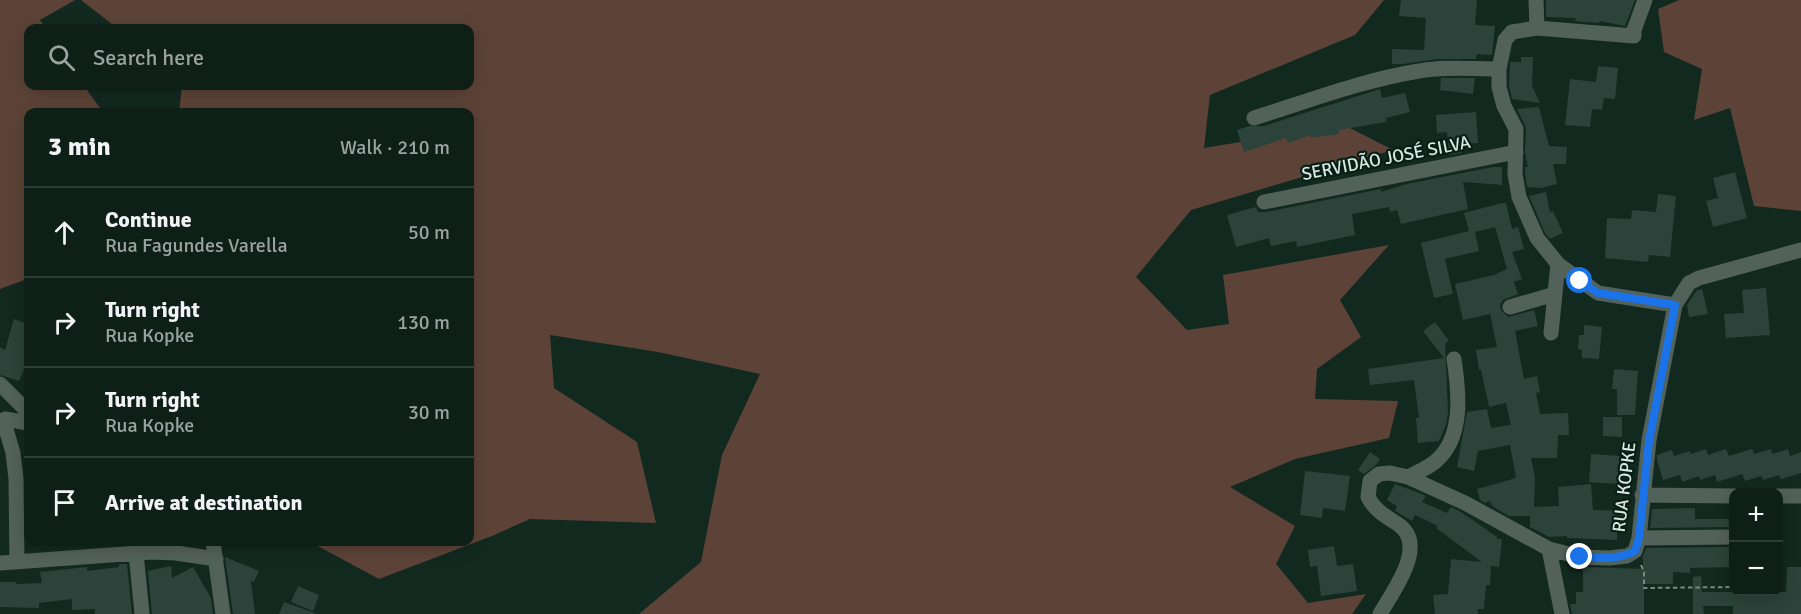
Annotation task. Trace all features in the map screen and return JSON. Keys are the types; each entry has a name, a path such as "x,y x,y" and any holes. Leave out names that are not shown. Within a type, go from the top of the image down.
{"street":[{"path":"1536,0 1537,28"},
{"path":"1646,0 1634,30 1634,36 1537,28 1512,32 1505,40 1498,69 1500,96 1516,129 1515,174 1519,197 1537,238 1558,264 1598,293 1675,305"},
{"path":"1254,118 1327,95 1418,71 1446,68 1498,69"},
{"name":"SERVIDÃO JOSÉ SILVA","path":"1264,202 1516,152"},
{"name":"RUA KOPKE","path":"1380,614 1410,557 1411,541 1405,530 1370,503 1368,490 1370,481 1379,474 1390,473 1408,477 1466,503 1549,549 1580,557 1627,556 1637,544 1649,441 1675,305 1689,283 1699,278 1801,250"},
{"path":"1551,333 1558,264"},
{"path":"1510,307 1555,294"},
{"path":"1408,477 1433,464 1449,446 1454,431 1458,400 1454,359"},
{"path":"0,384 24,408"},
{"path":"17,562 16,479 13,453 4,422 8,418 24,422"},
{"path":"1642,495 1729,495"},
{"path":"1783,496 1801,496"},
{"path":"1637,544 1729,537"},
{"path":"214,546 223,614"},
{"path":"1549,549 1562,614"},
{"path":"136,553 142,614"},
{"path":"0,563 136,553 176,553 216,559"}],"path":[{"path":"1637,544 1644,572 1644,588 1729,587"}],"shaded area":[{"path":"0,0 75,0 40,20 43,24 24,24 24,90 87,90 100,108 24,108 24,280 0,289"},
{"path":"81,0 1384,0 1355,35 1210,95 1204,148 1344,125 1393,150 1191,210 1136,277 1187,330 1229,324 1223,275 1389,245 1340,300 1361,337 1317,369 1315,399 1398,401 1389,438 1295,459 1230,487 1295,526 1276,564 1308,603 1366,594 1352,614 639,614 701,562 722,455 760,374 658,352 550,335 554,388 637,442 656,523 530,519 474,543 474,108 179,108 182,90 474,90 474,24 112,24"},
{"path":"1679,0 1801,0 1801,211 1754,206 1730,108 1694,120 1702,69 1664,52 1658,9"},
{"path":"317,546 466,546 379,579"}],"building":[{"path":"1401,0 1477,0 1475,25 1495,26 1492,55 1477,54 1476,59 1438,59 1392,64 1392,49 1424,50 1426,18 1399,16"},
{"path":"1546,0 1635,0 1625,26 1600,21 1599,23 1575,21 1576,18 1546,17"},
{"path":"1521,57 1533,57 1532,86 1540,103 1512,99 1509,86 1510,62 1521,62"},
{"path":"1598,66 1618,68 1615,99 1604,98 1602,110 1592,109 1590,127 1565,125 1570,79 1596,82"},
{"path":"1441,78 1475,78 1473,94 1440,90"},
{"path":"1380,89 1382,98 1405,93 1410,112 1386,118 1386,122 1339,130 1339,134 1311,138 1311,135 1288,143 1286,138 1244,152 1237,130 1249,126 1264,126"},
{"path":"1539,107 1549,146 1567,147 1566,164 1553,164 1557,184 1541,188 1527,187 1526,128 1517,109"},
{"path":"1476,112 1478,143 1460,144 1461,153 1449,155 1447,132 1437,133 1436,115"},
{"path":"1502,167 1502,185 1463,182 1468,209 1401,224 1397,210 1390,212 1389,207 1352,214 1355,235 1297,247 1296,241 1271,246 1269,238 1236,247 1227,215 1256,207 1258,212 1266,212 1381,189 1381,192 1407,184"},
{"path":"1735,172 1747,218 1713,227 1706,201 1718,198 1713,178"},
{"path":"1546,192 1550,212 1553,211 1563,233 1550,239 1545,233 1529,196"},
{"path":"1658,194 1676,196 1670,257 1649,255 1648,262 1605,258 1607,218 1631,219 1632,210 1656,212"},
{"path":"1506,203 1512,229 1518,227 1524,249 1512,252 1522,279 1514,282 1518,294 1503,300 1500,305 1501,310 1508,317 1534,310 1538,326 1515,331 1524,379 1537,376 1540,392 1536,393 1540,414 1568,413 1569,435 1558,435 1557,458 1531,458 1535,478 1534,507 1559,506 1558,487 1591,484 1593,510 1624,511 1623,532 1617,532 1617,540 1549,537 1530,527 1530,516 1509,516 1492,506 1490,501 1485,503 1480,500 1477,489 1516,478 1510,445 1478,451 1474,471 1457,467 1467,412 1487,409 1491,428 1511,425 1506,403 1489,407 1481,370 1479,370 1476,350 1497,347 1490,314 1463,320 1455,284 1494,275 1507,269 1495,227 1475,232 1479,251 1445,259 1453,294 1434,298 1421,243 1469,231 1464,213"},
{"path":"1766,288 1770,335 1726,338 1724,314 1744,313 1742,290"},
{"path":"1702,289 1708,314 1689,317 1687,305 1696,291"},
{"path":"14,319 24,323 24,369 19,381 0,375 0,347 5,350"},
{"path":"1435,322 1449,341 1445,344 1448,412 1446,425 1439,441 1418,443 1416,418 1419,418 1414,380 1370,385 1368,369 1444,358 1423,331"},
{"path":"1584,325 1602,327 1599,359 1582,358 1582,350 1578,349 1579,335 1584,335"},
{"path":"1614,369 1638,371 1635,415 1617,415 1617,389 1612,389"},
{"path":"1603,417 1622,417 1622,437 1603,436"},
{"path":"1706,449 1708,455 1726,449 1729,456 1752,449 1754,454 1771,449 1772,454 1788,449 1790,456 1801,452 1801,473 1781,479 1779,475 1763,480 1761,476 1745,481 1742,474 1717,482 1715,475 1700,480 1699,476 1682,482 1680,475 1663,480 1657,455 1672,450 1674,456 1690,451 1691,454"},
{"path":"1370,452 1380,459 1364,474 1358,470"},
{"path":"1591,454 1620,456 1617,484 1589,482"},
{"path":"1305,471 1350,476 1345,511 1323,508 1322,518 1300,515"},
{"path":"1395,484 1426,496 1422,502 1447,513 1451,507 1461,512 1497,539 1502,539 1499,567 1491,566 1490,585 1486,585 1484,609 1478,609 1478,614 1435,614 1433,595 1448,594 1451,559 1482,562 1436,528 1438,526 1415,515 1412,521 1395,511 1397,506 1387,500"},
{"path":"1695,508 1695,519 1729,519 1729,527 1650,528 1652,509"},
{"path":"1334,546 1337,566 1353,564 1357,591 1321,596 1317,566 1310,567 1308,550"},
{"path":"1729,547 1729,567 1690,568 1690,573 1673,572 1673,584 1644,584 1644,614 1572,614 1570,604 1576,604 1576,592 1583,592 1583,567 1643,569 1643,556 1646,548"},
{"path":"225,557 259,571 254,582 251,581 255,614 233,614"},
{"path":"119,564 127,564 132,614 95,614 95,609 72,610 72,599 39,603 39,608 0,607 0,582 42,583 40,572 87,567 87,571 119,567"},
{"path":"171,566 172,578 193,567 211,598 213,614 152,614 148,571"},
{"path":"1787,567 1801,567 1801,614 1733,614 1733,606 1703,606 1704,614 1693,614 1693,577 1701,576 1702,592 1729,592 1729,596 1783,596 1783,592 1786,592"},
{"path":"298,586 319,595 313,611 291,602"},
{"path":"284,602 315,613 279,614"}],"route":[{"path":"1580,281 1598,293 1675,305 1649,441 1639,538 1635,551 1627,556 1609,558 1580,557"}]}
